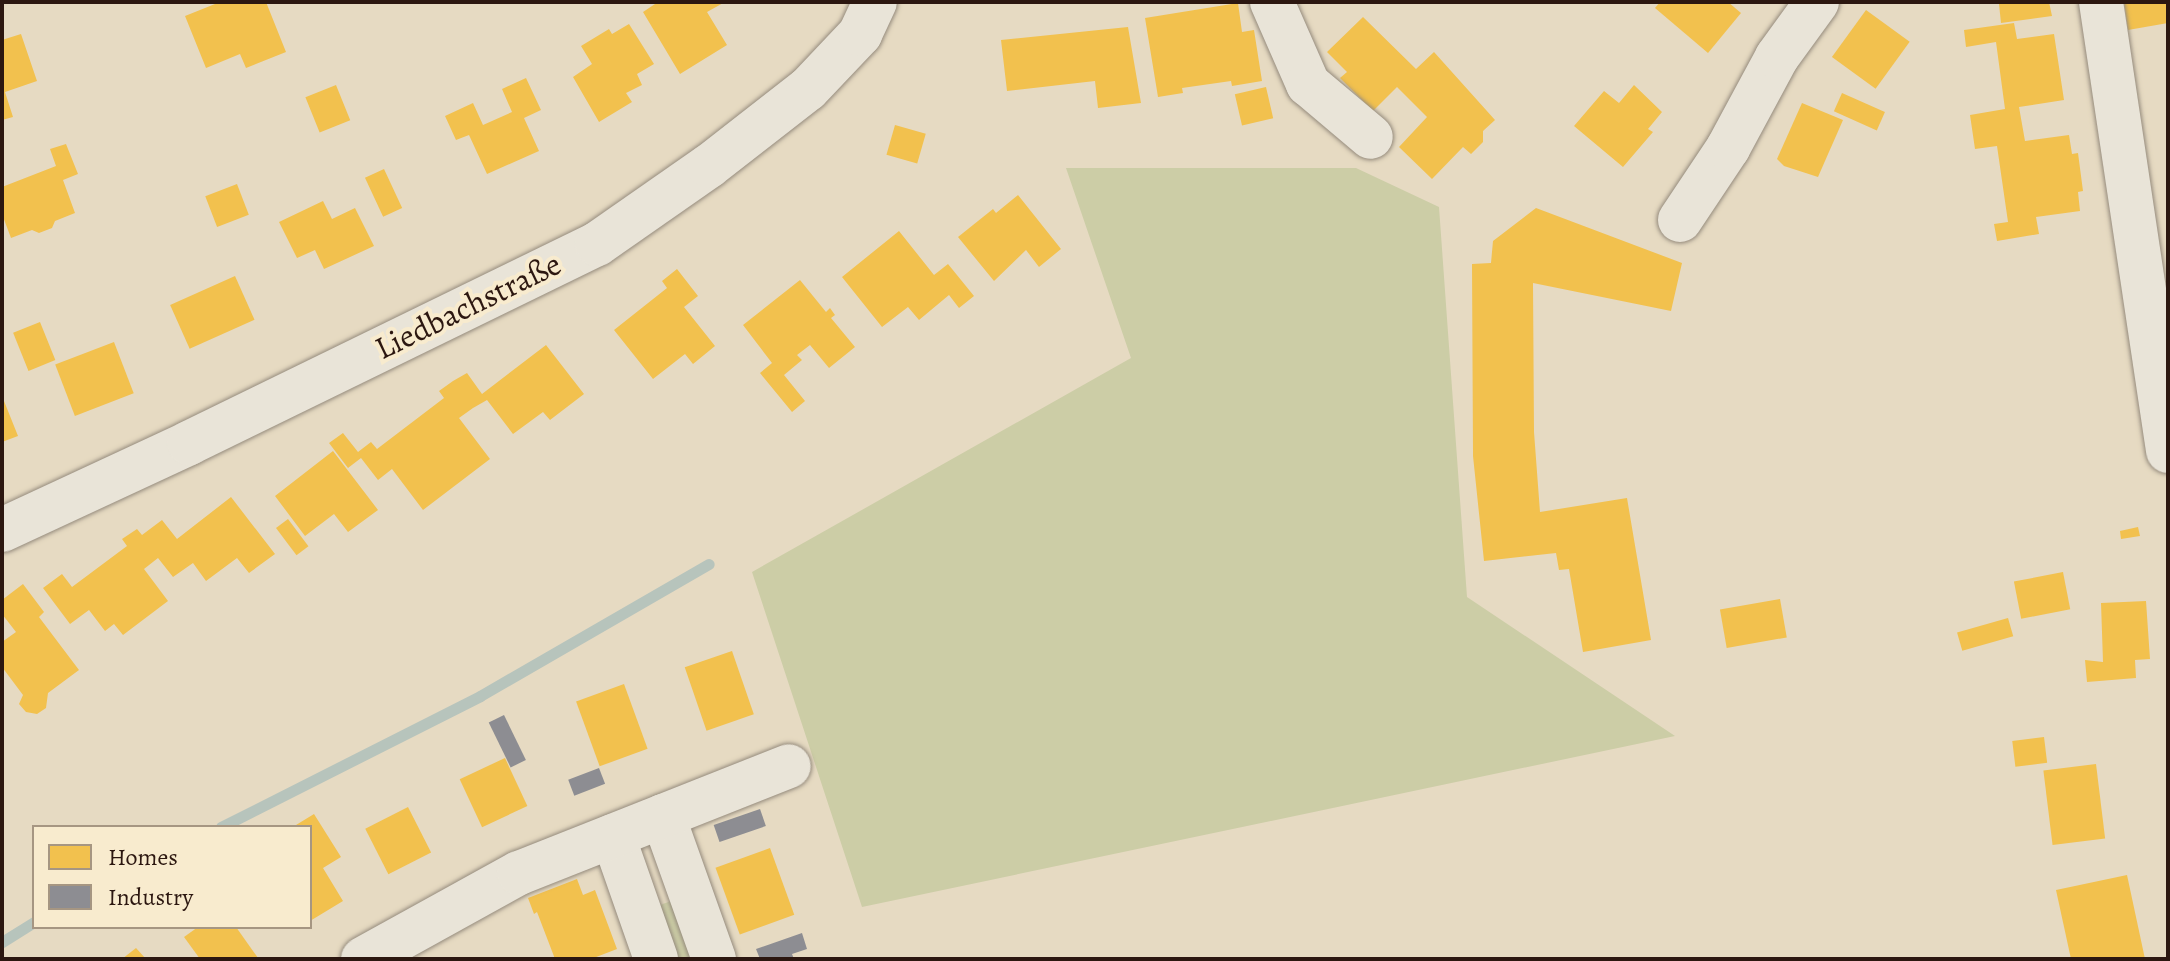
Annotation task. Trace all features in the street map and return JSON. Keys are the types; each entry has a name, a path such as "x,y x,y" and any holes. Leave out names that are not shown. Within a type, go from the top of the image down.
{"street":[{"name":"Liedbachstraße","path":"2,530 182,447 597,244 709,166 808,89 860,34 875,2"},
{"path":"1272,2 1308,84 1371,137"},
{"path":"1680,220 1728,148 1777,57 1817,2"},
{"path":"2101,2 2167,429"},
{"path":"363,959 519,873 789,766"},
{"path":"663,816 714,959"},
{"path":"613,836 656,959"}],"green space":[{"path":"1066,168 1356,168 1439,207 1467,597 1675,736 862,907 752,572 1131,358"},
{"path":"677,899 698,959 672,959 654,907"}],"building: Homes":[{"path":"220,2 266,2 286,52 246,68 240,54 206,68 185,16"},
{"path":"658,2 725,2 707,12 727,45 680,74 643,12"},
{"path":"1660,2 1728,2 1741,13 1708,53 1655,8"},
{"path":"2049,2 2052,16 2001,23 1999,4"},
{"path":"2124,2 2168,2 2168,23 2128,30"},
{"path":"1238,3 1242,32 1254,30 1262,81 1232,86 1231,81 1182,88 1183,93 1158,97 1145,18"},
{"path":"1866,10 1910,42 1876,89 1832,57"},
{"path":"1363,17 1416,69 1434,52 1495,120 1483,131 1483,142 1471,154 1463,147 1432,179 1399,147 1427,117 1397,87 1373,111 1340,78 1347,72 1327,52"},
{"path":"2014,23 2017,39 2054,34 2064,100 2019,107 2025,141 2069,135 2072,154 2078,153 2083,191 2078,192 2080,211 2036,217 2039,234 1997,241 1994,224 2008,222 1997,146 1975,149 1970,115 2005,109 1996,42 1966,47 1964,30"},
{"path":"629,24 654,64 637,74 642,85 626,93 632,102 599,122 573,77 592,64 581,46 609,29 612,34"},
{"path":"1128,27 1141,103 1098,108 1095,81 1007,91 1001,40"},
{"path":"21,34 37,81 5,92 13,117 2,120 2,40"},
{"path":"526,78 541,110 524,118 539,151 487,174 469,135 456,140 445,116 473,103 483,125 512,112 502,89"},
{"path":"336,85 350,120 320,133 305,97"},
{"path":"1634,85 1662,112 1648,129 1653,132 1623,167 1574,126 1604,91 1619,103"},
{"path":"1266,87 1273,118 1242,125 1235,94"},
{"path":"1842,93 1885,112 1877,130 1834,111"},
{"path":"1802,103 1843,120 1818,177 1784,166 1777,159"},
{"path":"895,125 926,134 917,164 886,155"},
{"path":"66,144 78,174 63,180 75,213 55,221 52,228 39,233 32,230 11,238 2,214 2,187 56,166 50,149"},
{"path":"384,169 402,208 383,217 365,178"},
{"path":"237,184 249,215 217,227 205,196"},
{"path":"1018,195 1061,249 1039,267 1026,250 994,281 958,237 993,209 996,213"},
{"path":"323,201 332,219 355,208 374,246 324,269 315,250 297,258 279,222"},
{"path":"1536,208 1682,263 1671,311 1533,283 1534,432 1540,512 1627,498 1651,640 1583,652 1569,569 1559,570 1556,553 1484,561 1473,456 1472,264 1491,263 1493,241"},
{"path":"899,231 934,275 948,264 974,296 959,308 949,295 919,320 908,307 882,327 842,277"},
{"path":"677,269 698,296 684,307 715,346 693,364 685,354 653,379 614,330 667,288 662,281"},
{"path":"235,276 255,320 190,349 170,305"},
{"path":"800,280 826,312 830,308 835,315 831,318 855,347 829,368 810,345 797,355 802,360 784,375 805,401 792,412 760,373 772,363 743,325"},
{"path":"40,322 55,360 28,371 13,333"},
{"path":"114,342 134,393 75,416 55,365"},
{"path":"546,345 584,394 550,420 543,412 513,434 487,400 459,418 490,459 423,510 392,469 378,480 361,458 348,468 329,443 343,433 358,452 371,442 377,449 444,398 439,391 453,381 467,373 482,394"},
{"path":"2,396 18,436 2,442"},
{"path":"333,451 378,510 348,532 334,514 305,536 275,496"},
{"path":"231,497 275,554 249,573 237,558 206,581 193,563 173,577 158,558 144,569 168,601 123,635 114,624 105,631 89,610 70,624 43,588 62,574 72,587 127,546 122,539 137,529 142,535 162,520 177,539"},
{"path":"288,519 308,546 296,555 276,528"},
{"path":"2138,527 2140,536 2121,539 2120,531"},
{"path":"2063,572 2070,609 2021,619 2014,582"},
{"path":"23,584 44,612 39,617 79,670 48,693 46,708 37,714 26,712 19,704 23,695 2,667 2,642 16,632 2,614 2,600"},
{"path":"1780,599 1787,637 1727,648 1720,610"},
{"path":"2146,601 2150,659 2135,660 2136,678 2087,682 2085,660 2103,662 2101,603"},
{"path":"2008,618 2013,636 1962,651 1957,633"},
{"path":"732,651 754,714 707,731 685,667"},
{"path":"624,684 648,749 600,766 576,701"},
{"path":"2044,737 2047,763 2015,767 2012,741"},
{"path":"505,758 527,806 482,827 460,779"},
{"path":"2096,764 2105,838 2053,845 2043,770"},
{"path":"408,807 431,852 388,874 365,829"},
{"path":"314,814 341,857 323,868 343,901 312,920 312,825 296,825"},
{"path":"770,848 794,915 740,935 715,868"},
{"path":"2127,875 2145,959 2071,959 2056,890"},
{"path":"577,879 583,895 595,890 617,949 591,959 555,959 537,912 534,914 528,898"},
{"path":"195,929 237,929 258,958 200,959 184,937"},
{"path":"136,948 146,959 122,959"}],"building: Industry":[{"path":"504,715 526,760 511,767 489,722"},
{"path":"599,768 605,784 574,796 568,780"},
{"path":"760,809 766,826 720,842 714,825"},
{"path":"802,933 807,949 792,954 794,959 760,959 756,949"}],"waterway":[{"path":"225,825 480,696 709,564"},
{"path":"2,942 32,923"}]}
